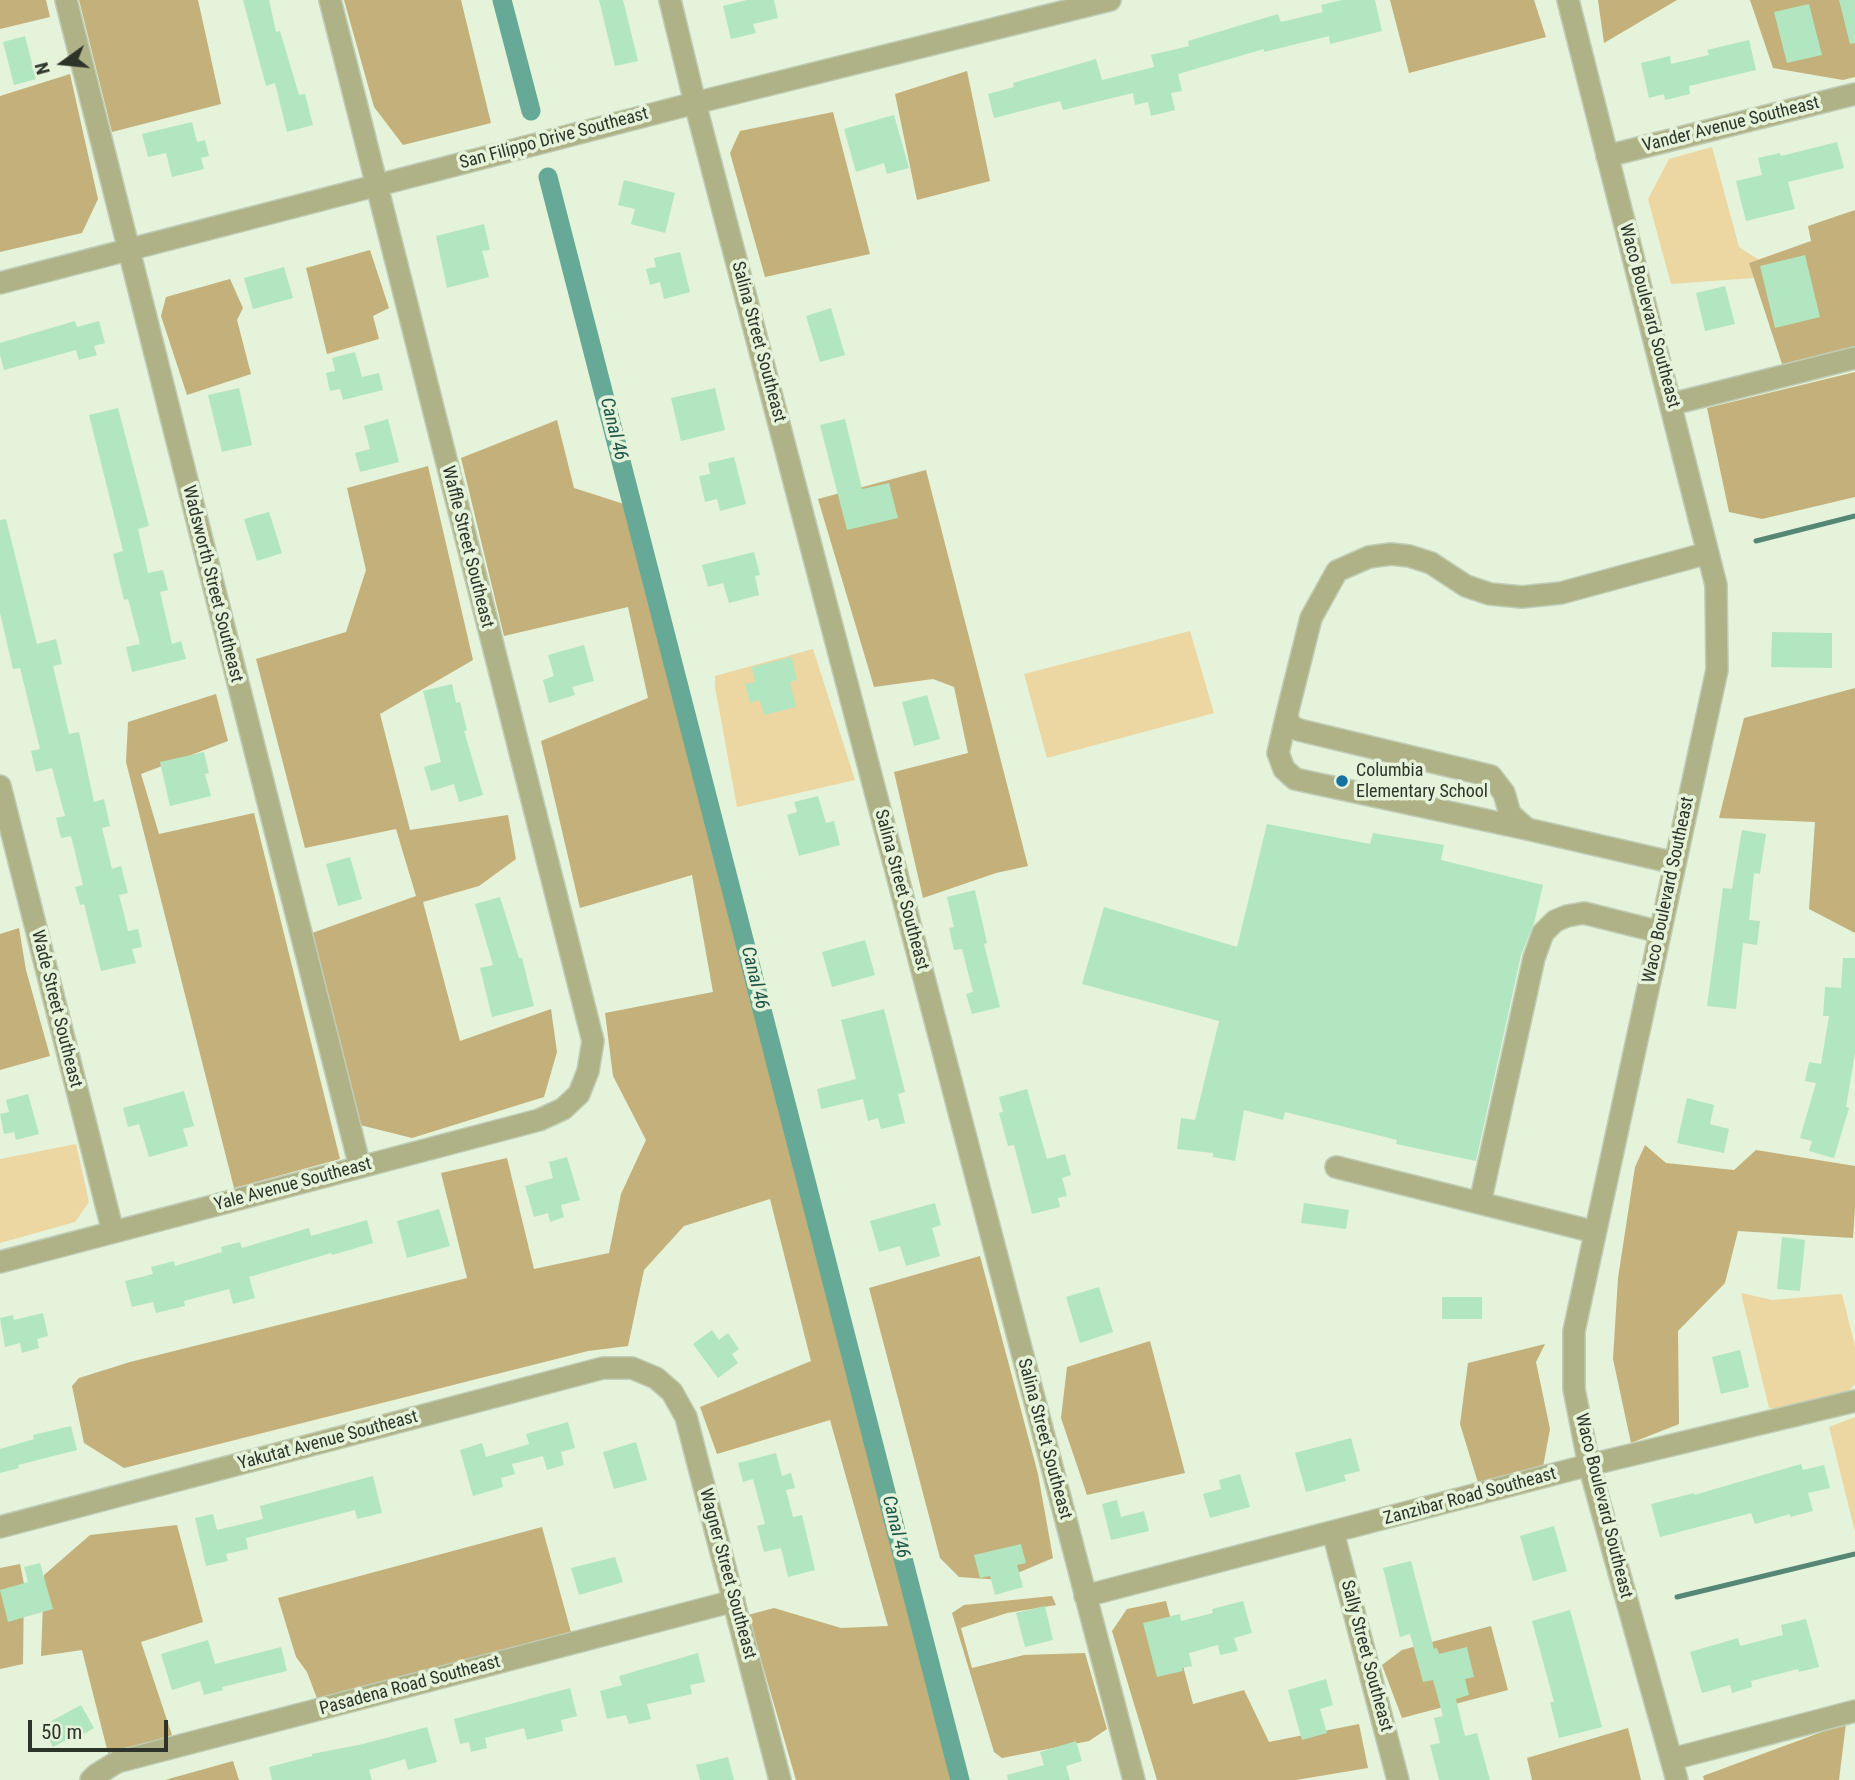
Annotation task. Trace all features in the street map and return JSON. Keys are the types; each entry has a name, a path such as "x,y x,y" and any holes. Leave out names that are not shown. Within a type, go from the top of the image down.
{"street":[{"name":"Wadsworth Street Southeast","path":"65,0 360,1167"},
{"name":"Waffle Street Southeast","path":"330,0 593,1041 588,1071 579,1094"},
{"name":"Salina Street Southeast","path":"670,0 1134,1780"},
{"name":"San Filippo Drive Southeast","path":"0,283 695,103 1110,0"},
{"name":"Waco Boulevard Southeast","path":"1568,0 1716,586 1717,670 1574,1331 1574,1389 1589,1465 1677,1780"},
{"name":"Vander Avenue Southeast","path":"1607,156 1855,94"},
{"path":"1672,404 1855,358"},
{"path":"1675,863 1295,779 1284,769 1278,753 1311,618 1337,572 1369,557 1409,555 1430,562 1466,586 1490,594 1522,597 1561,593 1708,553"},
{"path":"1287,714 1289,725 1299,730 1490,776 1504,793 1510,814 1527,829"},
{"name":"Wade Street Southeast","path":"0,786 113,1232"},
{"path":"1480,1203 1534,958 1543,933 1555,921 1584,913 1660,932"},
{"name":"Yale Avenue Southeast","path":"0,1262 539,1120 563,1109 579,1094"},
{"path":"1336,1167 1595,1232"},
{"name":"Yakutat Avenue Southeast","path":"0,1527 603,1368 632,1368 656,1378"},
{"name":"Wagner Street Southeast","path":"656,1378 672,1392 685,1417 780,1780"},
{"name":"Zanzibar Road Southeast","path":"1085,1595 1589,1465 1855,1401"},
{"name":"Sally Street Southeast","path":"1333,1532 1398,1780"},
{"name":"Pasadena Road Southeast","path":"92,1780 117,1762 734,1601"},
{"path":"1672,1759 1855,1711"}],"shaded area":[{"path":"0,0 46,0 50,17 0,29"},
{"path":"79,0 198,0 221,104 112,132"},
{"path":"344,0 461,0 491,123 403,145 374,107"},
{"path":"1390,0 1534,0 1546,37 1409,73"},
{"path":"1598,0 1677,0 1604,43"},
{"path":"1750,0 1855,0 1855,77 1843,80 1773,68"},
{"path":"967,71 990,181 917,200 895,94"},
{"path":"70,74 98,199 82,233 0,252 0,96"},
{"path":"833,112 870,254 765,277 730,153 740,131"},
{"path":"1712,147 1739,247 1759,260 1749,263 1754,278 1671,284 1648,199 1669,159"},
{"path":"1855,210 1855,351 1783,367 1749,263 1811,241 1808,226"},
{"path":"370,250 389,308 373,316 379,339 327,354 306,268"},
{"path":"230,279 243,308 237,320 251,374 187,395 161,316 166,297"},
{"path":"1855,372 1855,497 1762,519 1729,512 1707,408"},
{"path":"557,420 574,488 627,505 954,1780 796,1780 748,1615 774,1608 841,1628 888,1626 830,1420 717,1454 700,1407 811,1361 770,1199 684,1226 644,1270 628,1346 588,1351 124,1468 84,1443 72,1386 79,1378 130,1362 467,1278 441,1173 507,1158 534,1269 609,1253 621,1194 646,1140 613,1076 605,1013 713,992 692,875 580,908 541,741 648,698 628,607 504,636 461,458"},
{"path":"428,466 473,660 380,714 410,830 508,815 516,859 479,886 423,902 460,1041 551,1009 557,1052 544,1097 412,1138 360,1125 312,933 416,896 396,829 305,848 256,659 346,632 366,570 347,488"},
{"path":"926,470 1028,866 996,873 923,898 894,772 968,753 954,687 933,679 874,687 818,499"},
{"path":"1190,631 1214,713 1047,758 1024,674"},
{"path":"813,649 855,780 737,807 715,676"},
{"path":"1855,688 1855,933 1809,909 1815,822 1719,818 1744,718"},
{"path":"216,694 228,741 141,774 159,834 254,813 340,1159 234,1188 126,762 128,722"},
{"path":"19,928 26,970 50,1056 0,1070 0,934"},
{"path":"76,1144 89,1202 75,1222 0,1243 0,1159"},
{"path":"1645,1145 1666,1163 1734,1170 1756,1150 1855,1166 1855,1208 1853,1238 1738,1231 1725,1283 1678,1331 1679,1424 1631,1443 1613,1359 1618,1278 1635,1167"},
{"path":"980,1256 1038,1474 1053,1558 1001,1580 959,1577 940,1558 869,1288"},
{"path":"1741,1293 1772,1300 1842,1294 1855,1346 1855,1384 1845,1395 1786,1409 1769,1408"},
{"path":"1150,1341 1185,1473 1087,1495 1061,1418 1067,1367"},
{"path":"1545,1344 1536,1362 1550,1429 1543,1467 1479,1486 1460,1424 1468,1363"},
{"path":"1855,1417 1855,1532 1829,1427"},
{"path":"177,1525 203,1622 141,1642 172,1735 109,1757 82,1650 41,1656 44,1575 90,1535"},
{"path":"542,1527 571,1632 318,1701 307,1672 296,1657 278,1598"},
{"path":"20,1564 24,1584 23,1664 0,1669 0,1568"},
{"path":"1052,1596 1056,1605 1007,1613 961,1628 972,1668 1024,1655 1085,1653 1107,1729 1089,1741 1002,1758 994,1752 952,1613 964,1605"},
{"path":"1166,1601 1193,1704 1244,1690 1269,1742 1359,1724 1368,1768 1296,1780 1157,1780 1112,1631 1127,1609"},
{"path":"1491,1626 1508,1690 1402,1718 1382,1665 1402,1650"},
{"path":"1846,1723 1839,1780 1704,1780 1703,1776"},
{"path":"1628,1728 1641,1780 1532,1780 1527,1758"},
{"path":"233,1761 239,1780 165,1780"}],"building":[{"path":"243,0 269,0 276,32 280,31 299,95 305,94 313,125 287,132 275,83 266,86"},
{"path":"599,0 623,0 638,61 615,66"},
{"path":"747,0 774,0 778,18 753,24 756,33 731,39 723,6"},
{"path":"1342,0 1375,0 1382,31 1330,44 1329,36 1264,52 1264,49 1178,74 1182,91 1171,93 1175,110 1151,116 1148,102 1135,105 1133,93 1063,110 1060,101 994,118 988,94 1014,87 1013,83 1096,59 1102,80 1154,67 1151,55 1189,46 1188,41 1278,14 1281,22 1323,12 1321,5"},
{"path":"1839,0 1855,0 1855,43 1850,44"},
{"path":"1809,4 1822,55 1787,63 1774,12"},
{"path":"25,36 36,79 14,85 3,42"},
{"path":"1749,40 1756,70 1689,86 1690,94 1665,100 1664,94 1649,98 1641,63 1670,56 1671,64 1709,55 1707,50"},
{"path":"894,115 909,168 887,174 884,163 856,172 844,129"},
{"path":"192,122 197,142 205,140 209,156 201,158 204,169 172,177 166,153 148,157 142,134"},
{"path":"1837,142 1844,168 1788,182 1795,209 1746,221 1736,181 1762,175 1758,158 1780,153 1781,156"},
{"path":"624,180 675,193 665,233 631,224 635,209 618,205"},
{"path":"484,224 490,250 482,251 489,277 447,288 436,236"},
{"path":"680,252 690,292 664,299 660,282 650,285 646,269 656,267 654,258"},
{"path":"1805,255 1820,317 1775,328 1760,266"},
{"path":"284,267 293,298 253,309 244,278"},
{"path":"1725,286 1735,324 1705,331 1696,293"},
{"path":"831,308 845,355 820,362 806,316"},
{"path":"75,321 77,327 99,321 105,343 94,346 97,355 79,360 76,350 4,370 0,343"},
{"path":"355,352 362,377 379,373 383,390 343,400 340,389 330,391 326,373 335,371 332,358"},
{"path":"239,388 252,445 222,452 208,395"},
{"path":"715,388 725,430 681,441 671,398"},
{"path":"118,408 149,526 138,529 148,573 163,570 168,590 160,592 172,644 181,641 186,659 132,672 126,647 140,644 128,599 124,600 113,554 123,551 89,415"},
{"path":"388,419 399,462 360,472 355,453 370,449 364,426"},
{"path":"845,419 862,489 889,483 898,518 847,530 820,425"},
{"path":"734,457 746,504 720,511 717,499 705,502 699,476 710,474 708,463"},
{"path":"269,512 282,553 257,561 244,519"},
{"path":"6,519 37,644 56,639 62,664 53,666 69,734 79,732 94,802 104,799 110,826 102,828 112,869 121,866 128,893 119,895 128,931 138,929 142,947 132,949 136,963 101,971 84,904 80,905 75,887 83,885 71,836 61,838 56,818 65,816 52,768 36,772 31,751 40,749 20,668 13,669 0,613 0,520"},
{"path":"754,552 760,575 755,576 759,595 729,603 723,583 708,587 702,565"},
{"path":"1772,632 1832,633 1832,668 1771,667"},
{"path":"584,645 594,681 572,687 575,695 549,703 543,680 554,676 548,655"},
{"path":"792,657 797,680 790,682 796,707 764,715 760,700 750,703 745,684 755,682 752,667"},
{"path":"452,684 456,703 460,702 467,730 464,731 483,795 459,802 454,784 431,791 424,767 441,762 423,691"},
{"path":"927,695 940,739 914,746 902,702"},
{"path":"204,752 209,773 205,774 211,796 170,806 160,762"},
{"path":"818,796 826,823 834,821 840,845 799,856 787,815 797,812 794,802"},
{"path":"1267,824 1370,844 1373,833 1444,845 1441,860 1543,885 1534,923 1521,955 1476,1161 1396,1144 1397,1140 1285,1112 1283,1120 1244,1110 1235,1161 1213,1157 1213,1153 1177,1149 1181,1118 1195,1120 1219,1021 1082,984 1104,907 1237,947"},
{"path":"1742,830 1766,834 1760,874 1754,873 1749,920 1760,921 1757,945 1743,943 1736,1009 1707,1006 1723,888 1732,889"},
{"path":"350,857 362,899 338,906 326,864"},
{"path":"975,890 987,943 984,944 1000,1007 972,1014 966,994 973,992 962,949 954,950 949,928 954,927 947,897"},
{"path":"500,897 519,958 522,958 534,1006 492,1017 480,968 493,965 475,904"},
{"path":"865,940 875,975 832,987 822,952"},
{"path":"1843,958 1855,958 1855,1053 1846,1107 1849,1108 1834,1158 1809,1151 1812,1141 1800,1138 1816,1083 1805,1081 1809,1062 1821,1064 1829,1016 1823,1016 1825,987 1841,988"},
{"path":"884,1009 905,1092 898,1094 905,1123 881,1129 878,1118 868,1121 863,1099 821,1109 817,1089 856,1079 841,1020"},
{"path":"1027,1089 1047,1159 1065,1154 1071,1175 1062,1178 1067,1196 1058,1198 1060,1207 1032,1214 1014,1145 1008,1146 999,1113 1003,1112 999,1097"},
{"path":"184,1091 194,1126 183,1129 188,1146 149,1157 139,1124 128,1127 123,1108"},
{"path":"28,1094 39,1134 16,1140 14,1132 4,1134 0,1114 9,1112 6,1100"},
{"path":"1687,1098 1714,1105 1710,1124 1729,1129 1724,1153 1677,1143"},
{"path":"567,1157 580,1200 561,1205 564,1217 550,1222 548,1213 534,1217 525,1186 553,1178 549,1162"},
{"path":"935,1203 941,1225 932,1228 940,1256 906,1266 900,1246 879,1252 870,1221"},
{"path":"1304,1203 1349,1210 1346,1229 1301,1223"},
{"path":"439,1209 450,1246 407,1258 397,1221"},
{"path":"367,1220 373,1243 249,1277 255,1298 233,1304 229,1289 184,1301 185,1306 156,1313 153,1302 132,1307 125,1281 153,1274 151,1267 174,1261 175,1266 222,1252 221,1247 240,1242 242,1248 309,1228 311,1236"},
{"path":"1782,1237 1805,1240 1800,1291 1777,1289"},
{"path":"1099,1287 1113,1332 1080,1343 1066,1297"},
{"path":"1442,1297 1482,1297 1482,1319 1442,1319"},
{"path":"43,1313 48,1336 37,1339 39,1348 22,1353 20,1343 5,1347 0,1318 13,1315 14,1320"},
{"path":"712,1330 719,1340 728,1333 739,1349 732,1354 738,1363 718,1378 693,1344"},
{"path":"1740,1350 1749,1387 1721,1394 1712,1357"},
{"path":"568,1422 575,1448 561,1452 564,1465 547,1470 543,1456 512,1464 515,1474 501,1478 503,1487 473,1496 460,1450 482,1443 486,1457 529,1444 526,1434"},
{"path":"71,1426 77,1450 18,1465 19,1468 0,1473 0,1449 34,1439 33,1435"},
{"path":"1351,1438 1360,1471 1344,1475 1346,1481 1306,1492 1295,1453"},
{"path":"636,1442 647,1480 614,1489 603,1452"},
{"path":"776,1453 782,1476 791,1473 795,1488 786,1490 793,1517 802,1515 815,1570 788,1577 781,1548 764,1552 757,1526 765,1524 753,1479 743,1482 738,1463"},
{"path":"1801,1464 1803,1470 1824,1465 1830,1488 1808,1493 1813,1511 1790,1517 1790,1514 1755,1524 1751,1513 1660,1537 1651,1504 1694,1495"},
{"path":"1240,1474 1250,1507 1210,1518 1203,1494 1221,1489 1219,1480"},
{"path":"373,1476 382,1513 357,1519 355,1510 246,1538 248,1549 226,1554 228,1561 206,1566 195,1518 213,1514 217,1530 263,1519 260,1506"},
{"path":"1117,1500 1121,1517 1144,1511 1149,1531 1111,1540 1102,1504"},
{"path":"1554,1526 1567,1571 1533,1581 1520,1536"},
{"path":"1021,1544 1026,1563 1017,1565 1023,1587 995,1595 990,1576 980,1578 974,1555"},
{"path":"615,1557 623,1582 579,1595 571,1568"},
{"path":"1411,1561 1434,1649 1437,1648 1439,1654 1467,1647 1474,1677 1465,1679 1469,1695 1456,1699 1465,1736 1477,1733 1490,1780 1439,1780 1430,1745 1440,1743 1434,1718 1443,1716 1433,1680 1423,1682 1410,1634 1400,1637 1383,1568"},
{"path":"40,1563 53,1609 8,1622 0,1590 28,1582 24,1567"},
{"path":"1243,1601 1252,1633 1234,1638 1238,1651 1220,1655 1218,1645 1189,1653 1192,1666 1157,1677 1143,1623 1180,1614 1181,1621 1213,1613 1212,1609"},
{"path":"1045,1606 1053,1640 1025,1647 1016,1613"},
{"path":"1570,1610 1602,1727 1559,1738 1550,1702 1554,1702 1532,1621"},
{"path":"1806,1619 1819,1667 1799,1672 1798,1669 1751,1681 1752,1687 1732,1693 1730,1685 1702,1693 1690,1652 1738,1638 1740,1646 1783,1635 1781,1625"},
{"path":"208,1640 215,1664 281,1647 287,1671 222,1687 223,1690 204,1695 200,1681 172,1690 161,1654"},
{"path":"698,1653 705,1682 690,1685 692,1694 647,1704 651,1719 629,1724 626,1715 607,1719 600,1691 622,1685 619,1676"},
{"path":"1326,1679 1333,1705 1320,1709 1327,1733 1302,1740 1288,1690"},
{"path":"570,1688 577,1716 561,1720 563,1731 527,1740 524,1728 485,1738 487,1748 471,1752 469,1742 460,1744 454,1719"},
{"path":"81,1705 94,1728 72,1741 70,1738 53,1747 42,1726"},
{"path":"427,1727 437,1762 408,1770 405,1759 369,1770 372,1780 272,1780 269,1767"},
{"path":"1076,1741 1082,1761 1066,1766 1070,1780 1008,1780 1007,1775 1044,1765 1040,1752"},
{"path":"728,1757 734,1780 700,1780 696,1765"}],"waterway":[{"name":"Canal 46","path":"502,0 531,111"},
{"name":"Canal 46","path":"548,177 960,1780"},
{"path":"1756,541 1855,516"},
{"path":"1677,1597 1855,1554"}],"place":[{"name":"Columbia Elementary School","path":"1342,781"}]}
